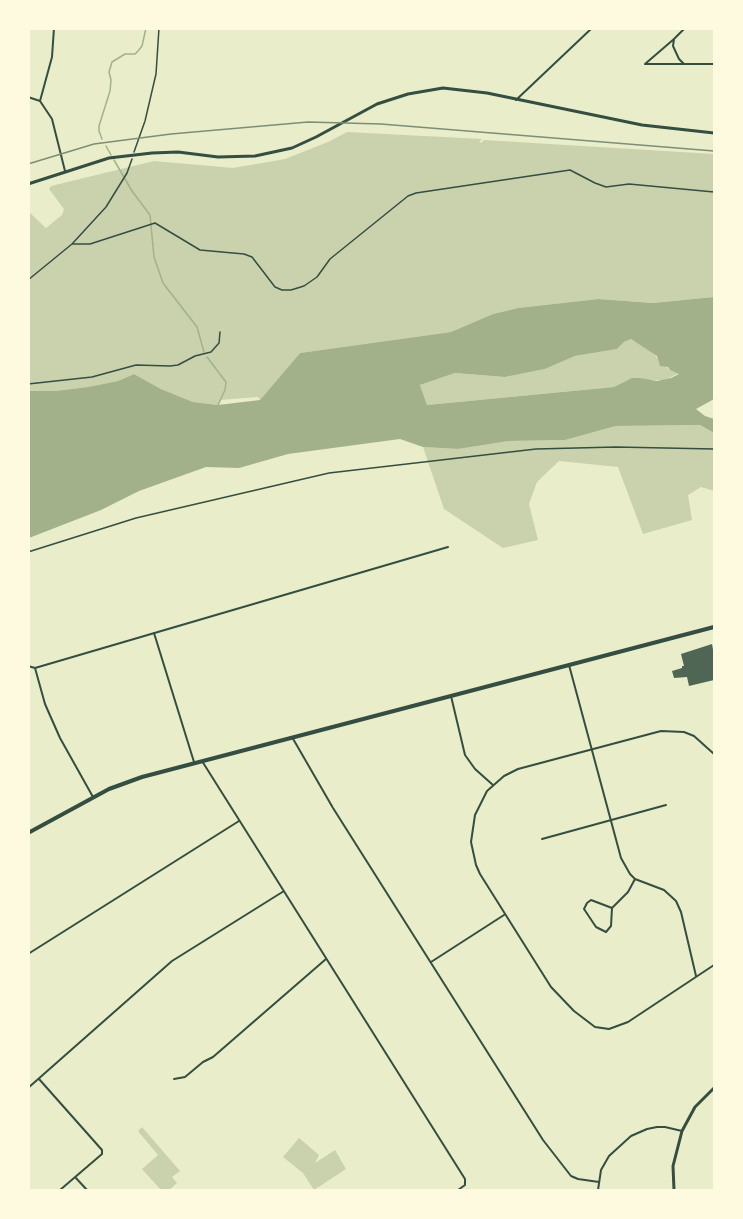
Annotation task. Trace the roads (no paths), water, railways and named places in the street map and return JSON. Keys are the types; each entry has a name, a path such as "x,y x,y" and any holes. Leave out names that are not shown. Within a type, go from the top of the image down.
{"main road":[{"path":"28,184 109,158 178,152 218,157 255,156 292,148 377,104 429,90 475,91 642,124 714,133"},
{"path":"28,833 124,782 714,627"},
{"path":"675,1191 673,1166 682,1131 695,1107 714,1088"}],"street":[{"path":"40,100 52,57 54,28"},
{"path":"516,100 592,28"},
{"path":"685,28 645,64 714,64"},
{"path":"674,39 675,52 684,64"},
{"path":"28,97 40,100 52,119 65,171"},
{"path":"28,666 34,668 448,547"},
{"path":"154,633 194,763"},
{"path":"569,665 621,858 635,879 663,890 676,901 681,912 697,977"},
{"path":"34,668 42,696 56,730 93,797"},
{"path":"450,696 465,755 475,770 493,785"},
{"path":"714,754 694,736 684,732 661,731 518,769 493,785 480,803 475,815 471,842 476,865 504,915 557,994 581,1017 602,1029 616,1028 628,1022 714,965"},
{"path":"292,738 333,808 543,1140 571,1176 599,1182"},
{"path":"202,761 465,1179 466,1183 458,1191"},
{"path":"542,839 666,805"},
{"path":"28,954 240,820"},
{"path":"612,908 591,900 586,903 584,909 596,927 606,932 611,926 612,908 628,892 635,879"},
{"path":"28,1088 172,962 284,891"},
{"path":"431,962 504,915"},
{"path":"174,1079 185,1077 213,1057 327,959"},
{"path":"39,1079 102,1150 102,1154 60,1191"},
{"path":"598,1191 601,1170 609,1156 631,1136 657,1127 682,1131"},
{"path":"75,1177 87,1191"}],"waterway":[{"path":"102,139 99,126 110,91 109,72 112,62 125,54 135,54 142,46 146,28"},
{"path":"106,146 111,155"},
{"path":"114,160 132,191 150,215 154,257 163,283 197,327 204,352"},
{"path":"207,357 226,382 218,405"}],"railway":[{"path":"28,164 94,144 171,134 308,122 381,124 714,151"}]}
